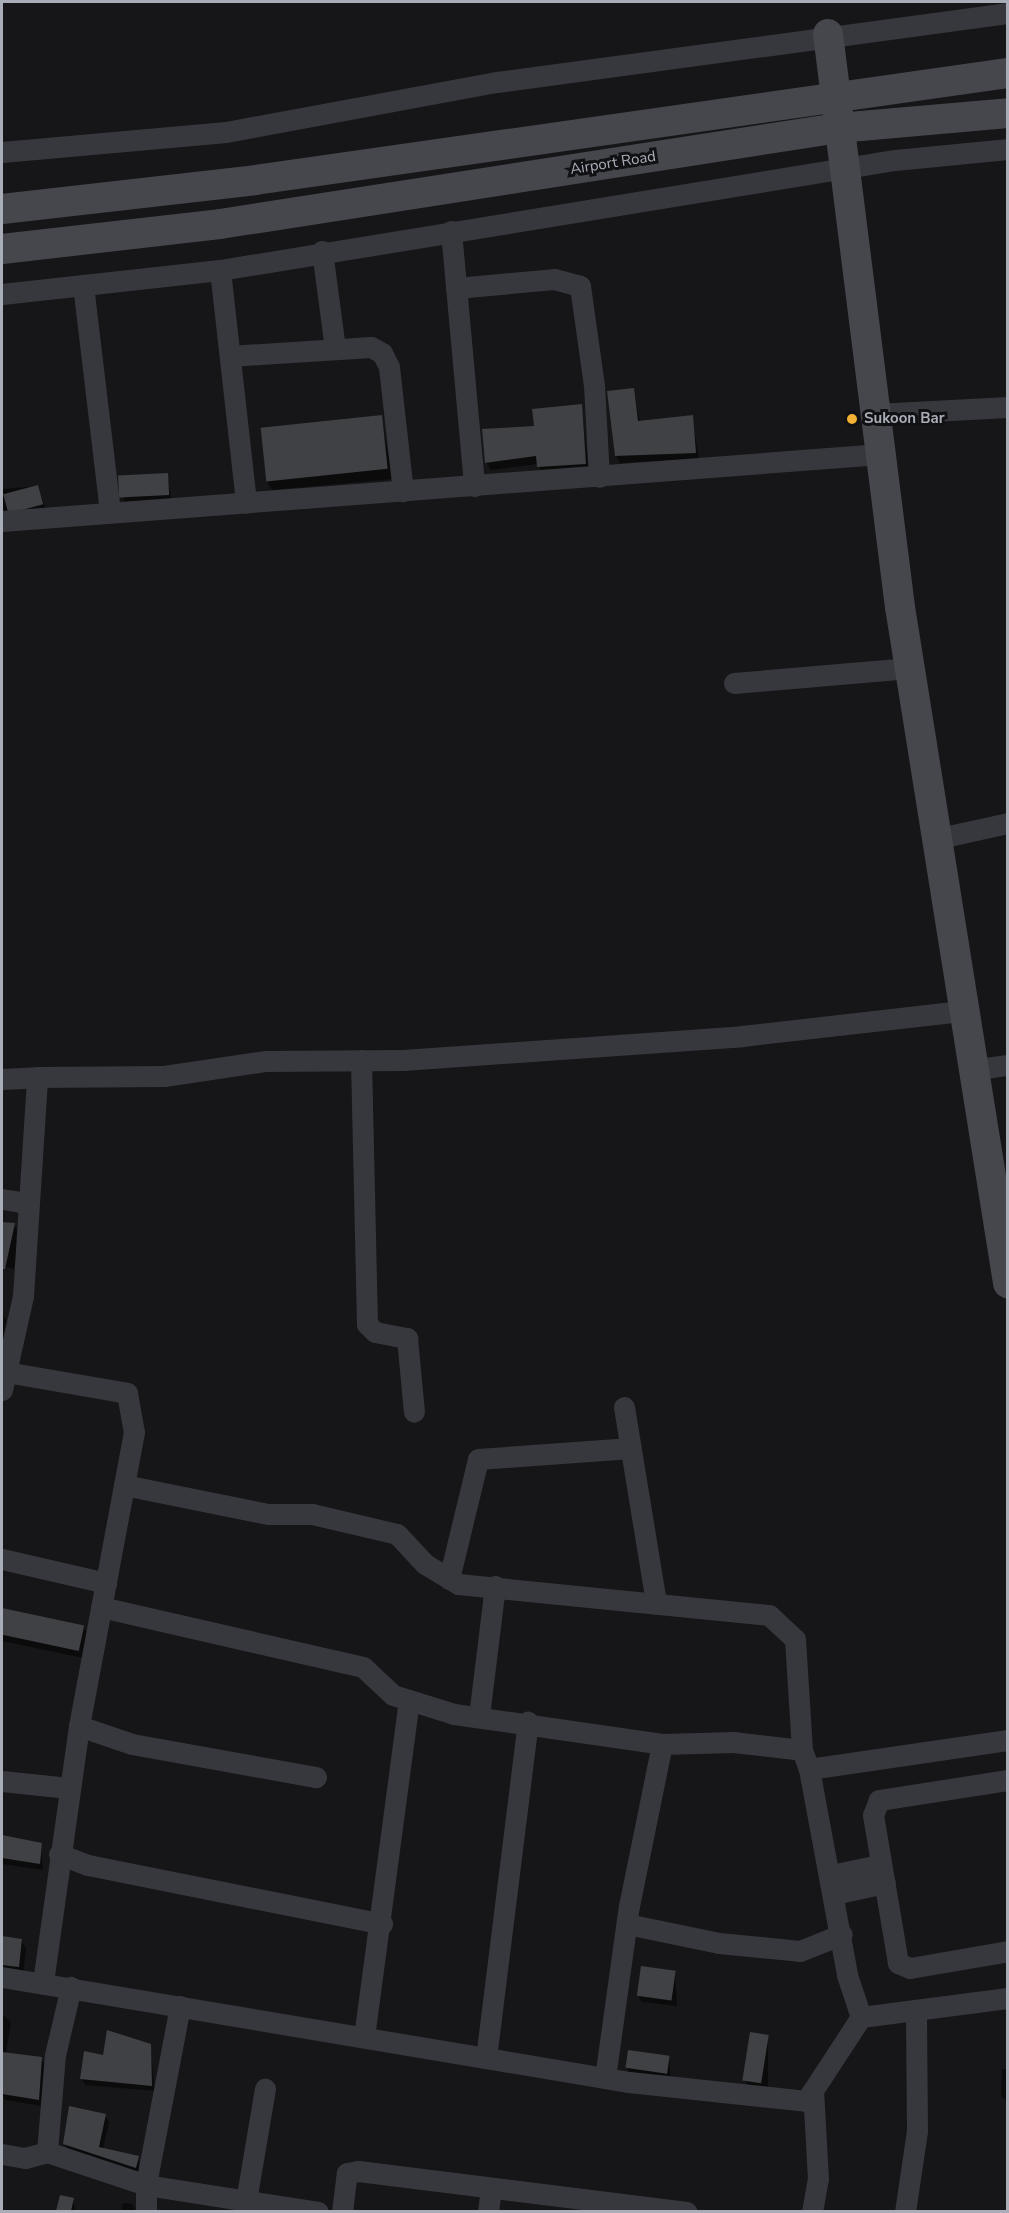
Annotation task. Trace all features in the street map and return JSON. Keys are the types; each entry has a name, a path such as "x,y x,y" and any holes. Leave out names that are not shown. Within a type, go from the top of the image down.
{"street":[{"path":"2,152 226,132 497,82 828,34 1008,13"},
{"path":"828,34 842,170 909,668 971,1070 1004,1239 1008,1283"},
{"path":"2,209 255,180 834,94 1008,73"},
{"name":"Airport Road","path":"2,249 220,224 838,129 1008,113"},
{"path":"2,294 220,270 322,251 842,170 1008,149"},
{"path":"451,231 474,486"},
{"path":"322,251 335,349"},
{"path":"220,270 246,503"},
{"path":"456,288 554,279 580,286 594,385 599,477"},
{"path":"83,285 110,513"},
{"path":"230,356 371,347 382,353 389,367 404,491"},
{"path":"875,414 1008,407"},
{"path":"2,520 599,477 880,454"},
{"path":"734,683 909,668"},
{"path":"935,839 1008,823"},
{"path":"2,1079 164,1076 266,1061 361,1060 742,1036 962,1011"},
{"path":"361,1060 368,1324 375,1332 407,1338 414,1412"},
{"path":"971,1070 1008,1065"},
{"path":"37,1077 23,1296 4,1381 127,1393 134,1432 79,1726 59,1854 43,1983"},
{"path":"2,1199 28,1203"},
{"path":"624,1407 656,1604"},
{"path":"449,1579 478,1459 631,1448"},
{"path":"124,1485 268,1515 312,1515 397,1534 425,1564 449,1579 495,1586 769,1615 795,1639 805,1760 833,1885 847,1975 861,2017"},
{"path":"2,1558 106,1583"},
{"path":"479,1716 495,1586"},
{"path":"101,1607 363,1667 393,1695 409,1700 479,1716 662,1744 733,1742 805,1760 1008,1740"},
{"path":"364,2037 382,1924 409,1700"},
{"path":"486,2058 528,1722"},
{"path":"79,1726 132,1744 316,1777"},
{"path":"605,2078 627,1924 662,1744"},
{"path":"1008,1780 879,1800 873,1815 898,1964 910,1968 1008,1951"},
{"path":"2,1781 69,1788"},
{"path":"59,1854 88,1865 382,1924"},
{"path":"833,1885 882,1874"},
{"path":"627,1924 719,1943 800,1951 842,1934"},
{"path":"2,1977 605,2078 806,2101 861,2017 1008,1998"},
{"path":"47,2151 55,2055 70,1987"},
{"path":"146,2211 146,2185 180,2006"},
{"path":"904,2211 917,2131 916,2010"},
{"path":"246,2202 265,2089"},
{"path":"812,2211 818,2179 813,2090"},
{"path":"2,2154 25,2158 47,2151 146,2185 246,2202 318,2211"},
{"path":"342,2211 351,2171 635,2209 686,2211"},
{"path":"488,2211 491,2188"}],"building":[{"path":"634,388 638,421 693,415 696,453 615,456 607,391"},
{"path":"582,404 586,464 537,467 536,456 485,463 482,429 534,426 532,409"},
{"path":"382,415 388,469 266,481 261,428"},
{"path":"168,473 169,495 119,498 118,476"},
{"path":"38,485 43,504 8,514 3,494"},
{"path":"2,1222 15,1223 5,1269 2,1269"},
{"path":"2,1608 84,1625 79,1651 2,1635"},
{"path":"2,1835 42,1843 40,1864 2,1858"},
{"path":"2,1936 22,1939 19,1967 2,1965"},
{"path":"641,1966 676,1971 671,2001 637,1996"},
{"path":"107,2030 151,2044 152,2086 80,2079 84,2051 103,2055"},
{"path":"750,2032 769,2035 761,2083 742,2080"},
{"path":"628,2050 670,2056 667,2074 625,2068"},
{"path":"2,2052 42,2057 39,2100 2,2094"},
{"path":"69,2106 106,2114 99,2147 139,2156 136,2168 63,2144"},
{"path":"60,2195 74,2198 71,2211 56,2211"}],"place":[{"name":"Sukoon Bar","path":"852,419"}]}
